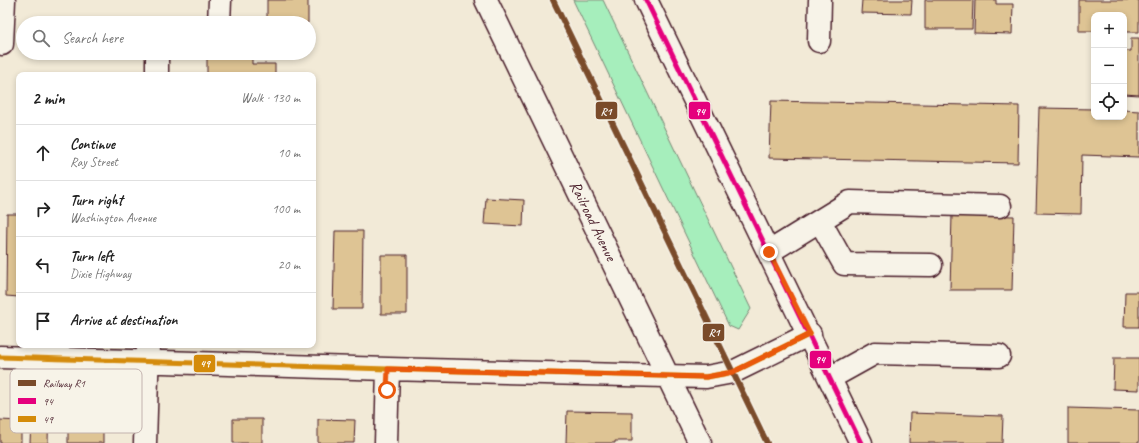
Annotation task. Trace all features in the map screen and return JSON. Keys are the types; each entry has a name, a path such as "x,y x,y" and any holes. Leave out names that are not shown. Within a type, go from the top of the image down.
{"street":[{"path":"2,44 4,0"},
{"path":"219,16 220,0"},
{"name":"Railroad Avenue","path":"486,0 700,443"},
{"path":"646,0 810,334 861,443"},
{"path":"819,41 820,0"},
{"path":"157,60 157,72"},
{"path":"769,252 850,202 1000,206"},
{"path":"820,221 844,264 931,265"},
{"path":"0,357 148,353 388,369 706,377 733,372 810,334"},
{"path":"145,443 148,353"},
{"path":"830,378 875,353 999,356"},
{"path":"386,443 388,369"}],"green space":[{"path":"573,0 603,0 751,309 738,330 729,326"}],"building":[{"path":"267,0 308,0 308,16 267,16"},
{"path":"862,0 912,0 911,14 861,13"},
{"path":"925,0 973,0 972,29 925,29"},
{"path":"975,0 996,0 996,4 1013,4 1012,34 974,33"},
{"path":"1079,0 1139,0 1139,32 1127,32 1127,12 1091,12 1091,31 1079,31"},
{"path":"1131,38 1139,38 1139,95 1127,94 1127,51 1131,51"},
{"path":"207,60 252,60 252,64 275,64 275,72 207,72"},
{"path":"771,101 1019,106 1018,163 769,158"},
{"path":"1039,108 1091,109 1091,120 1127,120 1127,110 1139,111 1139,157 1082,155 1081,214 1036,213"},
{"path":"486,198 524,200 523,226 484,224"},
{"path":"7,214 16,214 16,297 6,296"},
{"path":"952,215 1014,216 1012,290 950,290"},
{"path":"335,231 363,231 362,309 333,309"},
{"path":"381,255 407,255 407,314 381,314"},
{"path":"1125,292 1139,292 1139,327 1124,327"},
{"path":"1114,358 1139,358 1139,390 1113,389"},
{"path":"1068,408 1139,410 1139,443 1068,443"},
{"path":"567,411 632,412 632,441 615,441 615,443 566,443"},
{"path":"910,413 1003,416 1002,443 909,443"},
{"path":"233,419 262,419 262,443 233,443"},
{"path":"318,419 355,420 354,443 318,443"},
{"path":"0,420 10,420 10,433 21,433 21,443 0,443"},
{"path":"30,433 48,433 48,443 30,443"},
{"path":"68,433 103,433 103,443 68,443"}],"rail line":[{"name":"R1","path":"553,0 767,443"}],"transit line":[{"name":"94","path":"646,0 861,443"},
{"name":"49","path":"0,357 706,377 733,372 810,334"}],"route":[{"path":"387,390 388,369 706,377 733,372 810,334 769,252"}]}
